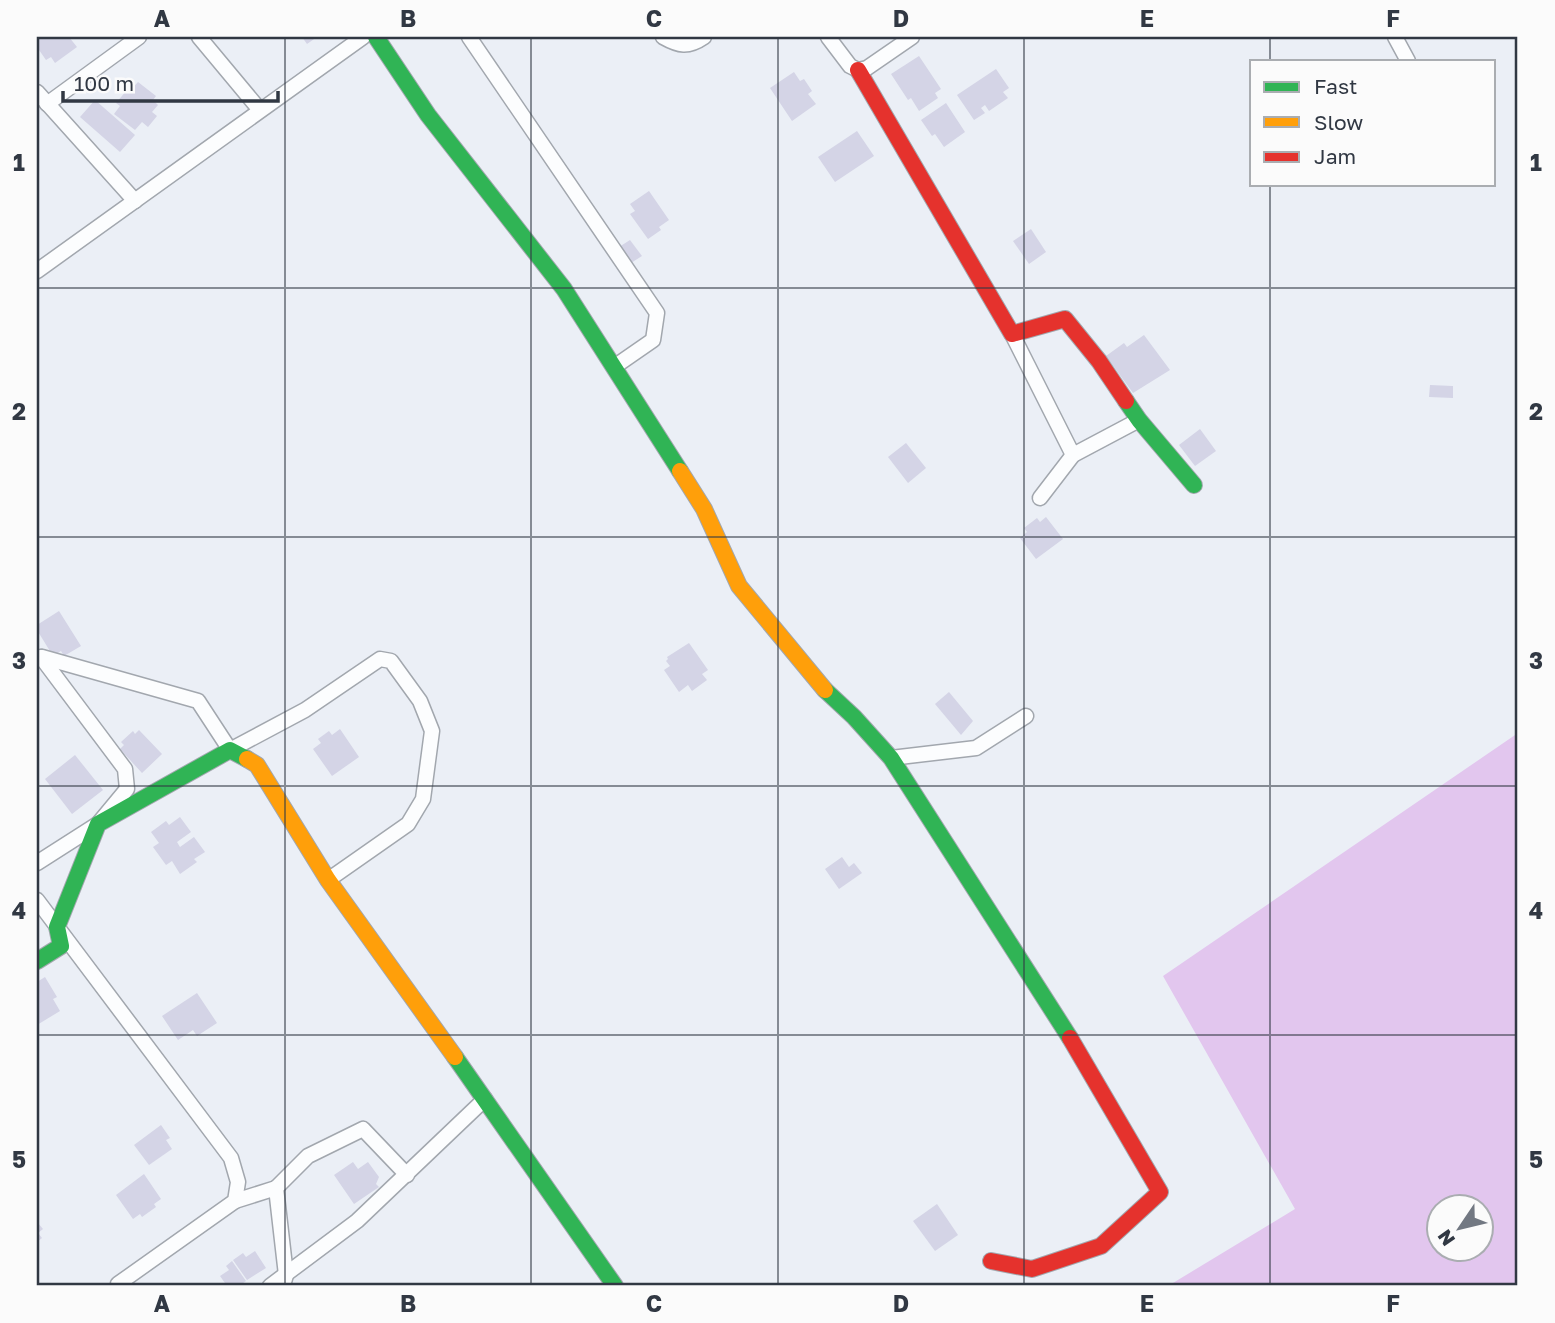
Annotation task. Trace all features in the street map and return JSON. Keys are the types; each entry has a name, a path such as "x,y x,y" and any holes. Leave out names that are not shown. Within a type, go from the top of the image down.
{"street":[{"path":"47,104 139,37"},
{"path":"199,37 259,109"},
{"path":"37,271 259,109 363,37"},
{"path":"376,37 428,115 564,289 704,509 739,586 817,683 854,717 891,758 1092,1072 1160,1192 1101,1246 1032,1269 991,1261"},
{"path":"468,37 657,313 653,340 614,368"},
{"path":"663,37 675,43 693,44 704,37"},
{"path":"828,37 850,66 858,70 1012,334 1073,455"},
{"path":"858,70 867,68 912,37"},
{"path":"1395,37 1407,60"},
{"path":"37,92 135,201"},
{"path":"1012,334 1065,319 1099,361 1139,420 1194,485"},
{"path":"1040,498 1073,455 1139,420"},
{"path":"39,656 198,701 230,750 257,765 328,880 615,1286"},
{"path":"37,961 61,946 57,927 98,824 127,789 125,769 39,656"},
{"path":"37,863 98,824 305,710 380,659 391,661 420,701 432,731 423,799 408,824 328,880"},
{"path":"891,758 976,748 1026,716"},
{"path":"37,900 231,1158 237,1182 235,1201"},
{"path":"270,1286 284,1281 357,1221 485,1099"},
{"path":"116,1285 235,1201 276,1188 308,1156 363,1129 407,1175"},
{"path":"276,1188 284,1281"}],"shaded area":[{"path":"1518,733 1518,1286 1168,1286 1295,1209 1163,976"}],"building":[{"path":"37,37 69,37 77,47 55,63 51,57 46,60 37,47"},
{"path":"302,37 317,37 307,44"},
{"path":"919,56 941,89 935,93 938,98 919,111 911,98 908,100 891,74"},
{"path":"996,69 1009,88 1003,92 1008,98 989,111 985,105 981,108 985,113 974,120 957,95"},
{"path":"794,72 800,81 804,79 812,91 808,94 816,104 792,121 770,88"},
{"path":"138,82 156,96 153,100 158,105 152,112 157,116 148,127 142,122 135,130 114,114 120,106 116,103"},
{"path":"95,100 135,135 120,152 80,117"},
{"path":"946,103 965,132 944,147 921,120"},
{"path":"857,131 874,156 835,182 818,157"},
{"path":"649,191 669,220 648,239 630,214 635,211 630,204"},
{"path":"1031,229 1046,252 1029,264 1013,241"},
{"path":"630,240 642,256 631,263 619,247"},
{"path":"1144,335 1170,370 1133,393 1106,356 1124,343 1127,347"},
{"path":"1430,385 1453,386 1453,398 1429,397"},
{"path":"1200,429 1216,451 1195,466 1179,445"},
{"path":"906,443 926,468 908,483 888,457"},
{"path":"1046,517 1063,539 1036,559 1020,538 1027,532 1024,528 1037,518 1040,522"},
{"path":"59,611 81,646 64,656 61,651 53,656 37,630 37,625"},
{"path":"689,643 708,670 702,674 707,680 692,691 688,685 679,692 664,670 670,666 666,661 667,657"},
{"path":"949,692 973,721 961,735 935,704"},
{"path":"340,729 359,757 332,776 313,749 321,743 318,739 329,731 332,735"},
{"path":"139,730 162,754 142,773 120,749 124,745 121,742 133,731 135,734"},
{"path":"75,755 103,790 72,814 45,779"},
{"path":"180,817 191,832 177,842 180,847 194,837 205,852 194,859 197,862 180,874 172,861 166,865 153,847 159,843 151,832 166,821 169,825"},
{"path":"842,857 849,867 854,863 862,873 839,889 825,869"},
{"path":"45,977 57,997 53,999 60,1011 37,1025 37,982"},
{"path":"197,993 217,1023 197,1036 193,1030 178,1040 162,1016"},
{"path":"161,1125 170,1138 166,1140 172,1149 149,1165 134,1145"},
{"path":"353,1162 358,1169 368,1162 379,1177 376,1184 379,1187 354,1204 334,1175"},
{"path":"144,1174 161,1199 154,1204 156,1207 142,1217 140,1214 133,1219 116,1195"},
{"path":"937,1204 958,1235 935,1251 913,1221"},
{"path":"37,1222 43,1229 38,1233 42,1238 37,1242"},
{"path":"255,1251 266,1268 247,1280 233,1260 243,1253 246,1257"},
{"path":"232,1261 246,1281 239,1286 227,1286 220,1276 229,1270 226,1266"}],"traffic: fast":[{"path":"376,37 428,115 564,289 680,471"},
{"path":"1126,401 1194,485"},
{"path":"825,690 891,758 1070,1038"},
{"path":"37,961 61,946 57,927 98,824 230,750 247,759"},
{"path":"455,1057 615,1286"}],"traffic: slow":[{"path":"680,471 704,509 739,586 825,690"},
{"path":"247,759 257,765 328,880 455,1057"}],"traffic: jam":[{"path":"858,70 1012,334 1065,319 1099,361 1126,401"},
{"path":"991,1261 1032,1269 1101,1246 1160,1192 1070,1038"}]}
